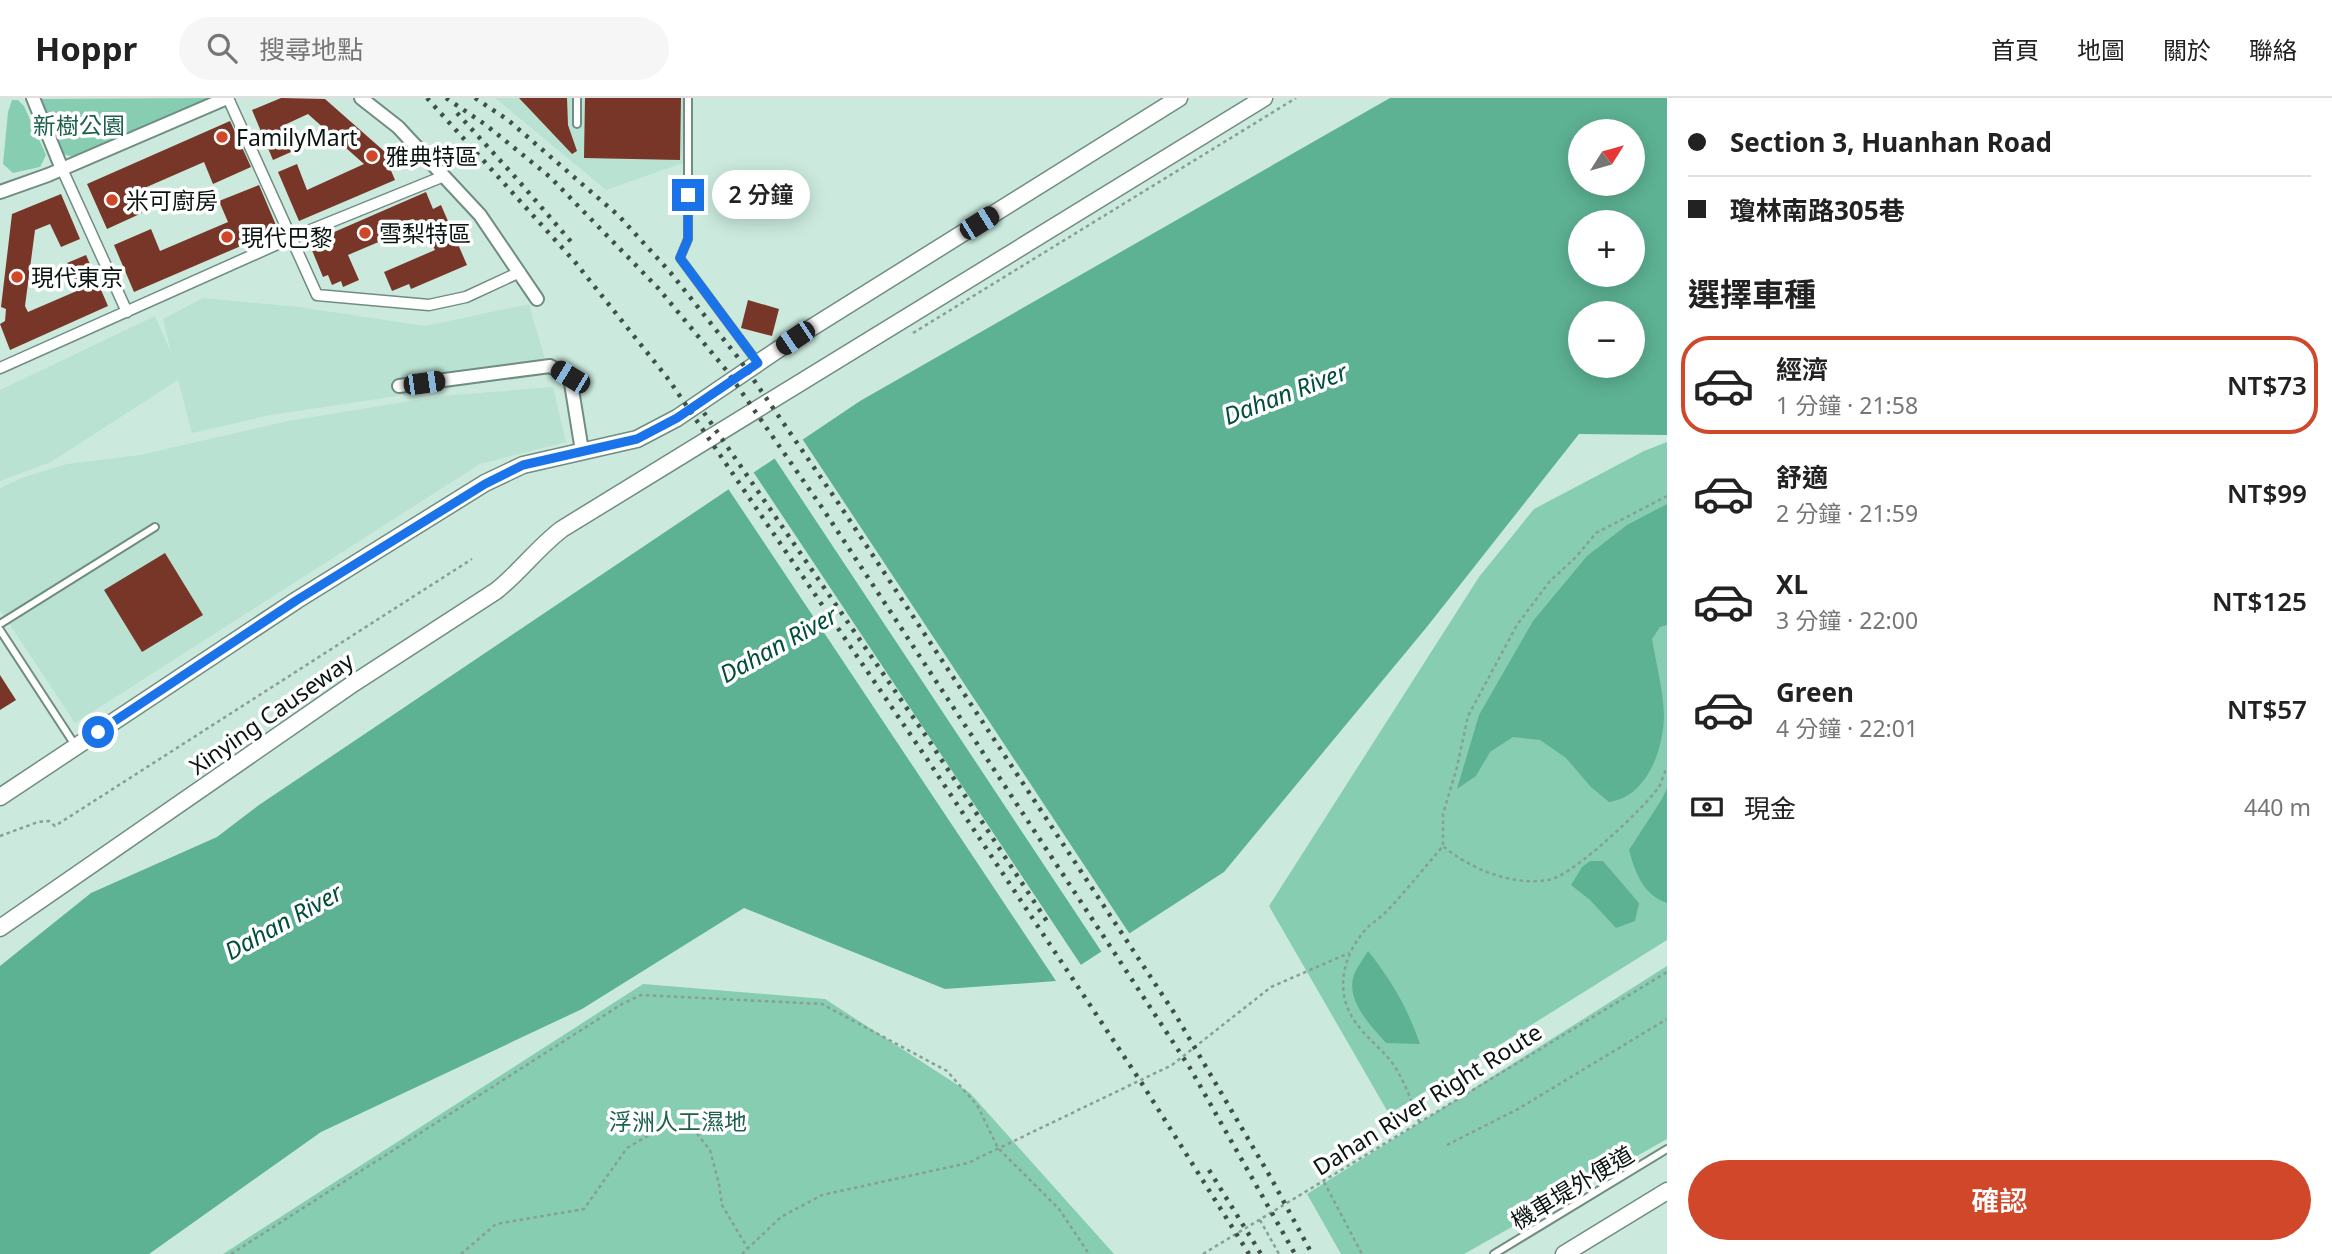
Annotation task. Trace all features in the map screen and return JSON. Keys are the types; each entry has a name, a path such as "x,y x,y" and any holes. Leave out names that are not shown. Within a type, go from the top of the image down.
{"street":[{"path":"33,98 127,312"},
{"path":"0,192 62,169 227,98 317,295 429,305 466,297 520,272"},
{"path":"361,98 398,127 480,215 537,299"},
{"path":"0,797 297,600 485,484 523,465 637,439 677,418 758,363 1179,98"},
{"name":"Xinying Causeway","path":"0,928 354,683 496,591 562,529 1264,98"},
{"path":"0,368 290,238 444,176"},
{"path":"398,386 551,366 570,377 582,451"},
{"path":"1564,1254 1667,1191"}],"lane":[{"path":"577,98 577,124"},
{"path":"688,98 688,239 680,258 758,363"},
{"path":"0,624 155,527"},
{"path":"0,630 76,747"},
{"name":"機車堤外便道","path":"1494,1254 1667,1149"}],"path":[{"path":"1419,1122 1406,1087 1394,1065 1354,1020 1343,997 1342,976 1349,953 1366,929 1386,912 1443,846 1443,814 1468,716 1517,625 1550,581 1576,557 1596,533 1667,496"},
{"path":"0,836 38,822 49,821 55,826 472,559"},
{"path":"1443,846 1455,857 1487,872 1517,881 1551,880 1583,860 1626,823 1659,786 1667,767"},
{"path":"742,1254 781,1217 822,1195 968,1163 1172,1065 1271,987 1349,953"},
{"name":"Dahan River Right Route","path":"1203,1254 1667,972"},
{"path":"231,1254 610,1011 641,995 822,1004 947,1071 978,1105 998,1148 1059,1209 1088,1254"},
{"path":"1447,1145 1518,1109 1667,1019"},
{"path":"461,1254 496,1224 584,1209 627,1148 663,1127 695,1131 710,1150 722,1205 748,1249"},
{"path":"1324,1182 1362,1254"},
{"path":"1260,1220 1279,1254"}],"shaded area":[{"path":"495,98 685,98 683,163 606,190"},
{"path":"203,298 299,307 425,326 529,304 549,373 271,415 192,433 178,380 51,462 0,481 0,390 155,316 171,353 163,319"},
{"path":"553,387 566,442 480,464 75,723 0,610 0,488 24,477 67,464 140,455 288,421 441,396"}],"green space":[{"name":"新樹公園","path":"210,98 74,157 63,154 40,99"},
{"path":"12,100 18,100 24,106 46,155 40,167 13,173 3,164 8,112"},
{"path":"1667,442 1667,940 1389,1114 1269,906 1479,577 1534,509 1644,451"},
{"path":"1667,966 1667,1139 1464,1254 1341,1254 1307,1194"},
{"name":"浮洲人工濕地","path":"643,984 825,999 970,1093 1114,1254 223,1254"}],"water":[{"name":"Dahan River","path":"1390,98 1667,98 1667,435 1579,434 1426,628 1224,872 1056,981 945,989 744,908 582,1009 321,1132 149,1254 0,1254 0,966 91,893 217,837 259,805 860,401"},
{"path":"1667,504 1667,625 1660,627 1652,639 1662,695 1663,728 1657,756 1643,781 1634,791 1609,802 1591,787 1566,758 1540,740 1513,737 1490,752 1476,776 1457,789 1479,715 1533,621 1587,556 1627,525"},
{"path":"1667,788 1667,903 1646,889 1637,874 1629,850"},
{"path":"1590,861 1603,861 1639,903 1635,921 1616,928 1590,900 1571,885 1582,867"},
{"path":"1368,951 1398,995 1420,1044 1386,1043 1361,1012 1353,994 1352,984 1355,972"}],"pier":[{"path":"801,437 1131,936 1103,954 773,456"},
{"path":"752,470 1083,968 1058,984 727,487"}],"building":[{"name":"雅典特區","path":"281,98 325,99 394,162 389,166 395,180 299,221 278,172 297,164 307,190 364,164 308,114 280,127 291,152 273,160 252,110"},
{"path":"519,98 567,98 568,125 577,151 572,154"},
{"path":"585,98 681,98 680,160 584,158"},
{"name":"現代巴黎","path":"230,121 251,167 213,184 204,162 133,193 142,213 107,229 87,184"},
{"name":"現代巴黎","path":"259,185 278,230 134,292 114,245 151,229 160,251 228,222 219,201"},
{"name":"雪梨特區","path":"426,192 433,209 441,205 467,265 411,289 409,284 392,291 384,272 435,250 423,223 348,255 359,280 343,287 341,281 332,285 328,275 323,277 309,243"},
{"name":"現代東京","path":"61,194 80,239 61,247 50,224 35,230 25,306 28,312 79,290 67,263 86,255 108,306 10,350 0,324 5,321 6,309 1,307 12,214"},
{"path":"748,300 779,309 772,336 741,328"},
{"path":"165,553 203,615 142,652 104,590"},
{"path":"0,675 16,700 0,710"}],"railway":[{"path":"427,98 575,262 669,380 927,759 1141,1082 1249,1254"},
{"path":"446,98 486,125 550,177 658,288 727,371 823,509 1190,1068 1295,1254"},
{"path":"475,98 508,120 619,216 670,272 740,360 837,501 1175,1014 1312,1254"},
{"path":"457,113 573,244"},
{"path":"698,404 928,739 1050,926"},
{"path":"1209,1170 1261,1254"}],"place":[{"name":"FamilyMart","path":"222,137"},
{"name":"雅典特區","path":"372,156"},
{"name":"米可廚房","path":"112,200"},
{"name":"雪梨特區","path":"365,233"},
{"name":"現代巴黎","path":"227,237"},
{"name":"現代東京","path":"17,277"}],"route":[{"path":"98,732 297,600 485,484 523,465 637,439 677,418 758,363 680,258 688,239 688,195"}]}
